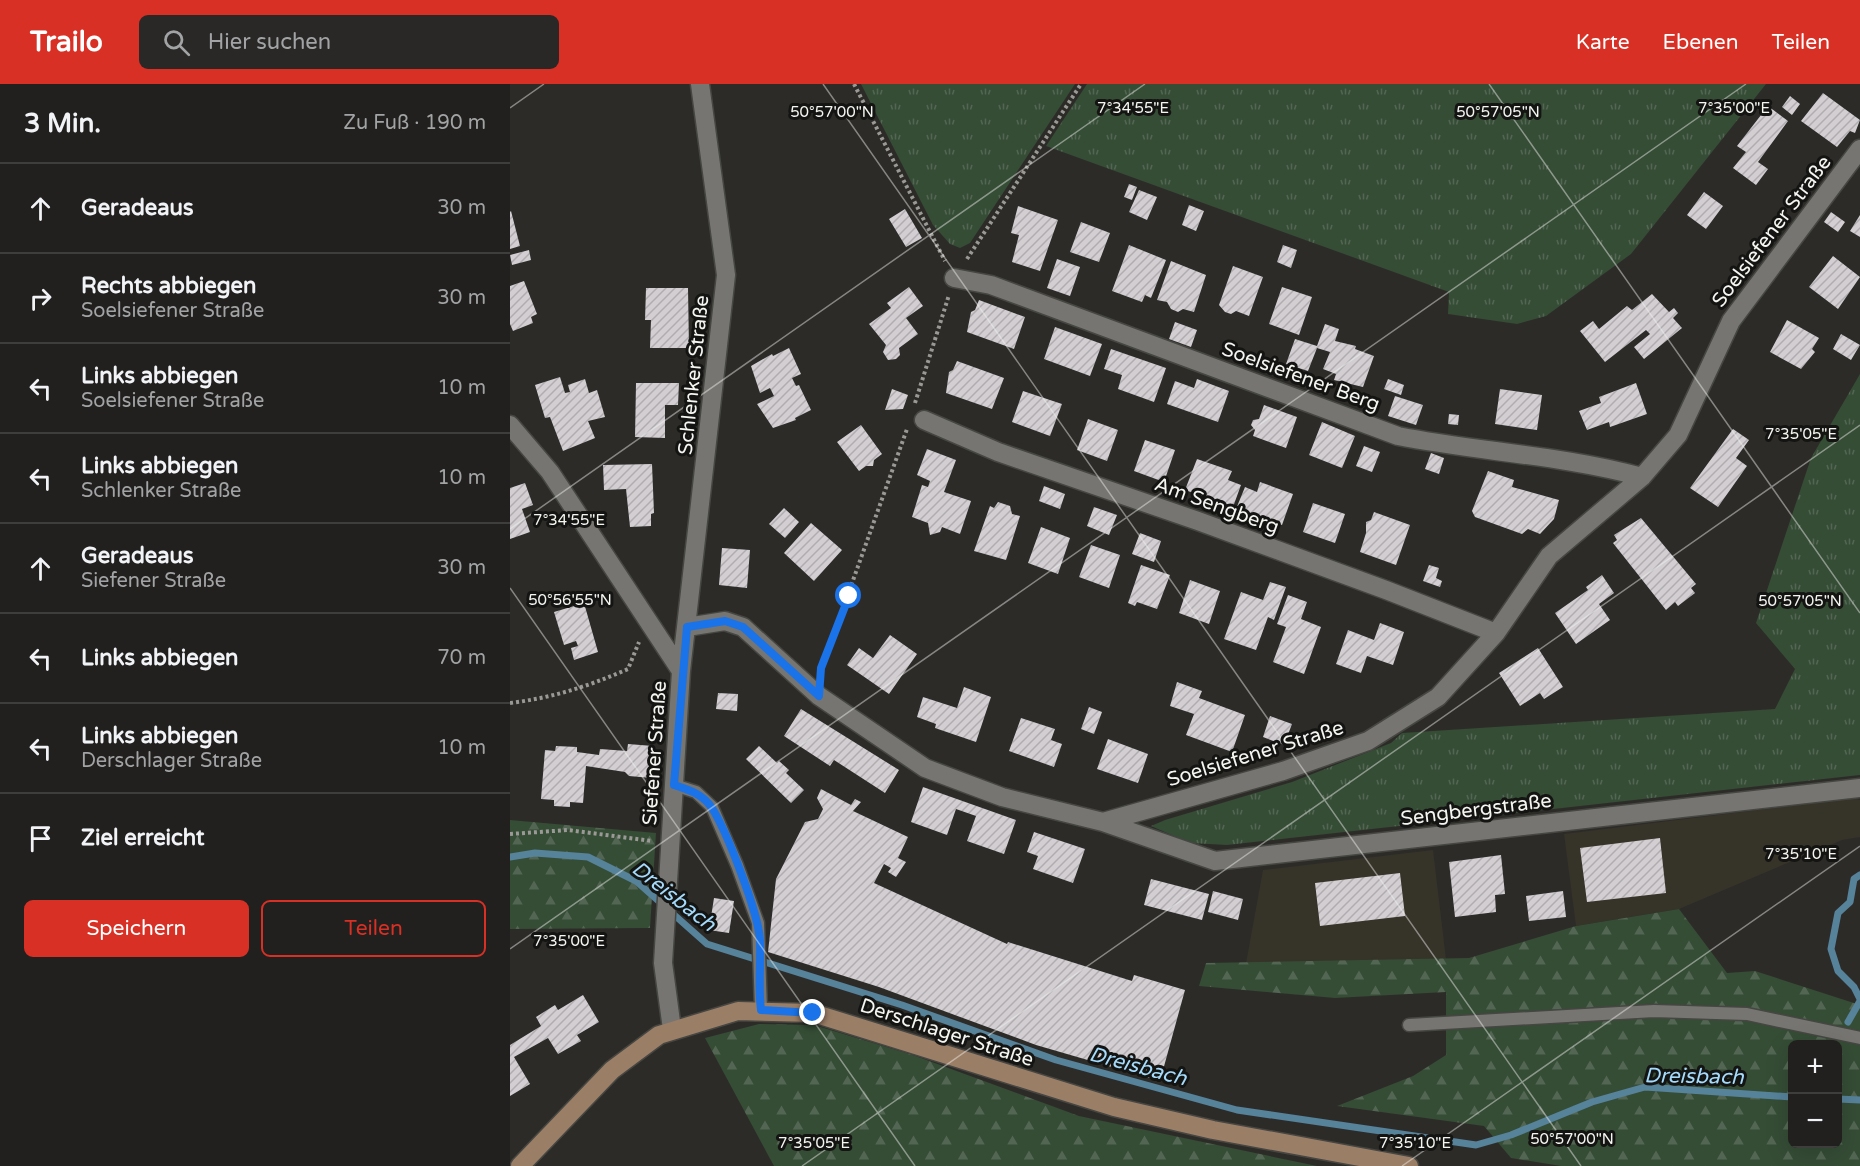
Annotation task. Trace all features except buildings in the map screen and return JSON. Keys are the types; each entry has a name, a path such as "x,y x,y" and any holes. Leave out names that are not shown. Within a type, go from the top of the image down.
{"main road":[{"name":"Derschlager Straße","path":"520,1166 612,1070 660,1035 672,1029 738,1011 761,1010 813,1013 1114,1107 1213,1130 1409,1166"}],"street":[{"name":"Schlenker Straße","path":"681,672 726,275 700,84"},
{"name":"Soelsiefener Straße","path":"687,627 725,621 743,627 819,696 925,768 1002,797 1103,822 1283,771 1368,741 1438,697 1496,633 1549,556 1642,477 1678,435 1731,321 1860,149"},
{"name":"Soelsiefener Berg","path":"954,278 991,285 1398,436 1447,445 1591,463 1642,477"},
{"name":"Am Sengberg","path":"917,419 998,452 1198,521 1496,633"},
{"name":"Siefener Straße","path":"510,425 550,472 627,586 651,628 681,672 663,963 672,1029"},
{"name":"Sengbergstraße","path":"1103,822 1215,861 1860,788"}],"lane":[{"path":"674,785 696,792 712,807 737,865 758,923 761,1010"},
{"path":"1409,1025 1654,1011 1747,1014 1860,1038"}],"path":[{"path":"854,84 954,278"},
{"path":"819,696 821,668 917,419 954,278 1081,84"},
{"path":"510,703 585,688 628,669 642,635 651,628"},
{"path":"510,834 568,830 670,843"}],"shaded area":[{"path":"1854,798 1860,800 1860,837 1842,840 1679,909 1576,926 1564,834"},
{"path":"1433,850 1446,959 1246,963 1263,870"}],"green space":[{"path":"861,84 1075,84 970,243 960,248 950,244 933,225"},
{"path":"1087,84 1766,84 1631,254 1546,316 1517,324 1448,314 1449,292 1046,146"},
{"path":"1860,374 1860,775 1227,845 1190,843 1151,826 1292,782 1391,743 1402,733 1775,709 1795,669 1756,623 1811,458"},
{"path":"510,820 656,833 650,928 510,929"},
{"path":"1679,909 1727,973 1755,971 1860,1005 1860,1166 1561,1166 1511,1158 1484,1126 1337,1106 1413,1076 1446,1055 1446,992 1335,998 1199,986 1206,963 1469,958 1576,926"},
{"path":"759,1024 814,1025 913,1055 1079,1116 1317,1166 774,1166 705,1038"}],"waterway":[{"name":"Dreisbach","path":"510,857 535,853 588,857 636,881 707,944 902,1005 1056,1060 1237,1110 1476,1145 1511,1135 1592,1102 1645,1087 1788,1097"},
{"path":"1860,875 1854,879 1850,902 1838,913 1831,949 1838,971 1854,987 1860,999"},
{"path":"1848,1022 1860,1001"},
{"name":"Dreisbach","path":"1842,1099 1860,1100"}],"route":[{"path":"813,1013 761,1010 758,986 760,941 758,923 737,865 712,807 696,792 674,785 681,672 687,627 706,622 725,621 743,627 775,659 819,696 821,668 849,596"}]}
